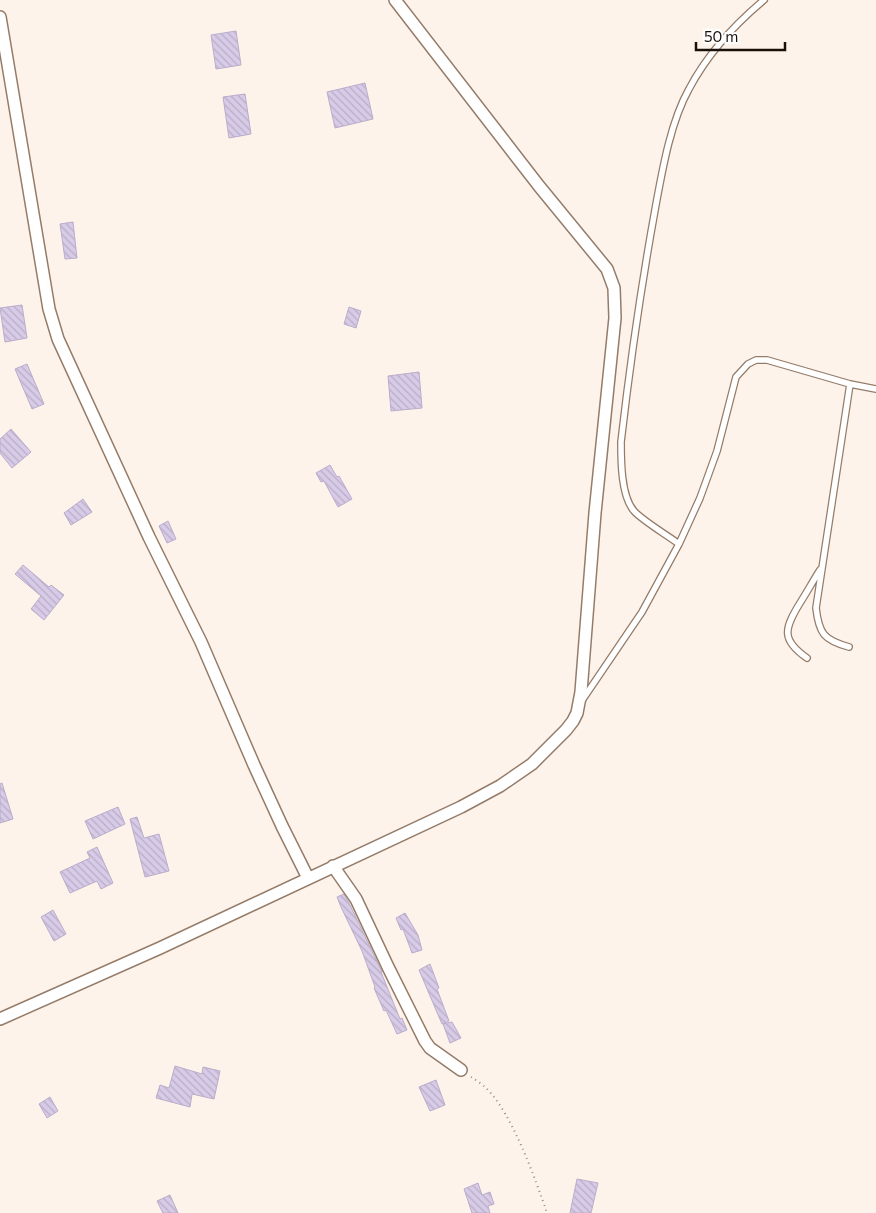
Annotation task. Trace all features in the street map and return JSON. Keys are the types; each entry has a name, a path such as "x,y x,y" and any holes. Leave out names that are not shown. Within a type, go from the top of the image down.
{"street":[{"path":"0,1020 160,948 461,807 500,786 532,764 566,730 577,713 615,318 614,288 607,269 533,179 395,0"},
{"path":"0,17 49,309 58,339 149,537 201,642 254,765 308,878"},
{"path":"333,866 356,899 425,1041 430,1048 460,1070"}],"lane":[{"path":"679,544 634,511 629,501 622,468 621,442 643,272 662,171 679,111 688,90 720,42 744,17 764,0"},
{"path":"579,705 642,612 679,544 700,498 717,451 736,377 748,364 756,360 767,360 850,384 876,389"},
{"path":"849,647 832,642 825,637 818,626 816,608 850,384"},
{"path":"808,658 795,650 788,638 787,625 822,568"}],"path":[{"path":"460,1070 486,1088 502,1109 539,1188 547,1213"}],"building":[{"path":"236,31 241,65 216,69 211,35"},
{"path":"365,83 373,119 335,128 327,92"},
{"path":"245,94 251,134 229,138 223,97"},
{"path":"73,222 77,258 65,259 60,224"},
{"path":"22,305 27,338 5,342 0,308"},
{"path":"349,307 361,311 356,328 344,324"},
{"path":"27,364 44,404 32,409 15,369"},
{"path":"419,372 422,408 391,411 388,376"},
{"path":"11,429 31,452 12,468 0,453 0,439"},
{"path":"330,465 337,477 339,476 352,499 338,507 324,481 321,482 316,473"},
{"path":"83,499 92,512 71,525 64,513"},
{"path":"168,521 176,539 167,543 159,526"},
{"path":"23,565 49,587 51,585 64,595 44,620 31,609 41,596 15,574"},
{"path":"2,783 13,819 0,823 0,784"},
{"path":"118,807 125,824 93,839 85,821"},
{"path":"137,817 144,838 159,834 169,871 145,877 130,819"},
{"path":"97,847 113,883 101,889 97,881 70,893 60,872 90,858 87,852"},
{"path":"344,894 382,972 400,1019 402,1018 407,1030 397,1034 386,1010 384,1011 362,951 337,897"},
{"path":"53,910 66,934 54,941 41,917"},
{"path":"405,913 418,935 422,950 412,953 403,929 401,930 396,918"},
{"path":"430,964 449,1021 442,1024 419,970"},
{"path":"452,1022 461,1038 450,1043 443,1024"},
{"path":"175,1066 202,1074 203,1067 220,1071 214,1099 192,1094 190,1107 156,1098 160,1085 169,1088"},
{"path":"436,1080 445,1105 430,1111 419,1087"},
{"path":"50,1097 58,1111 47,1118 39,1104"},
{"path":"577,1179 598,1183 591,1213 570,1213"},
{"path":"478,1183 482,1195 490,1192 494,1204 488,1206 490,1213 472,1213 464,1189"},
{"path":"170,1195 178,1213 163,1213 157,1201"}]}
